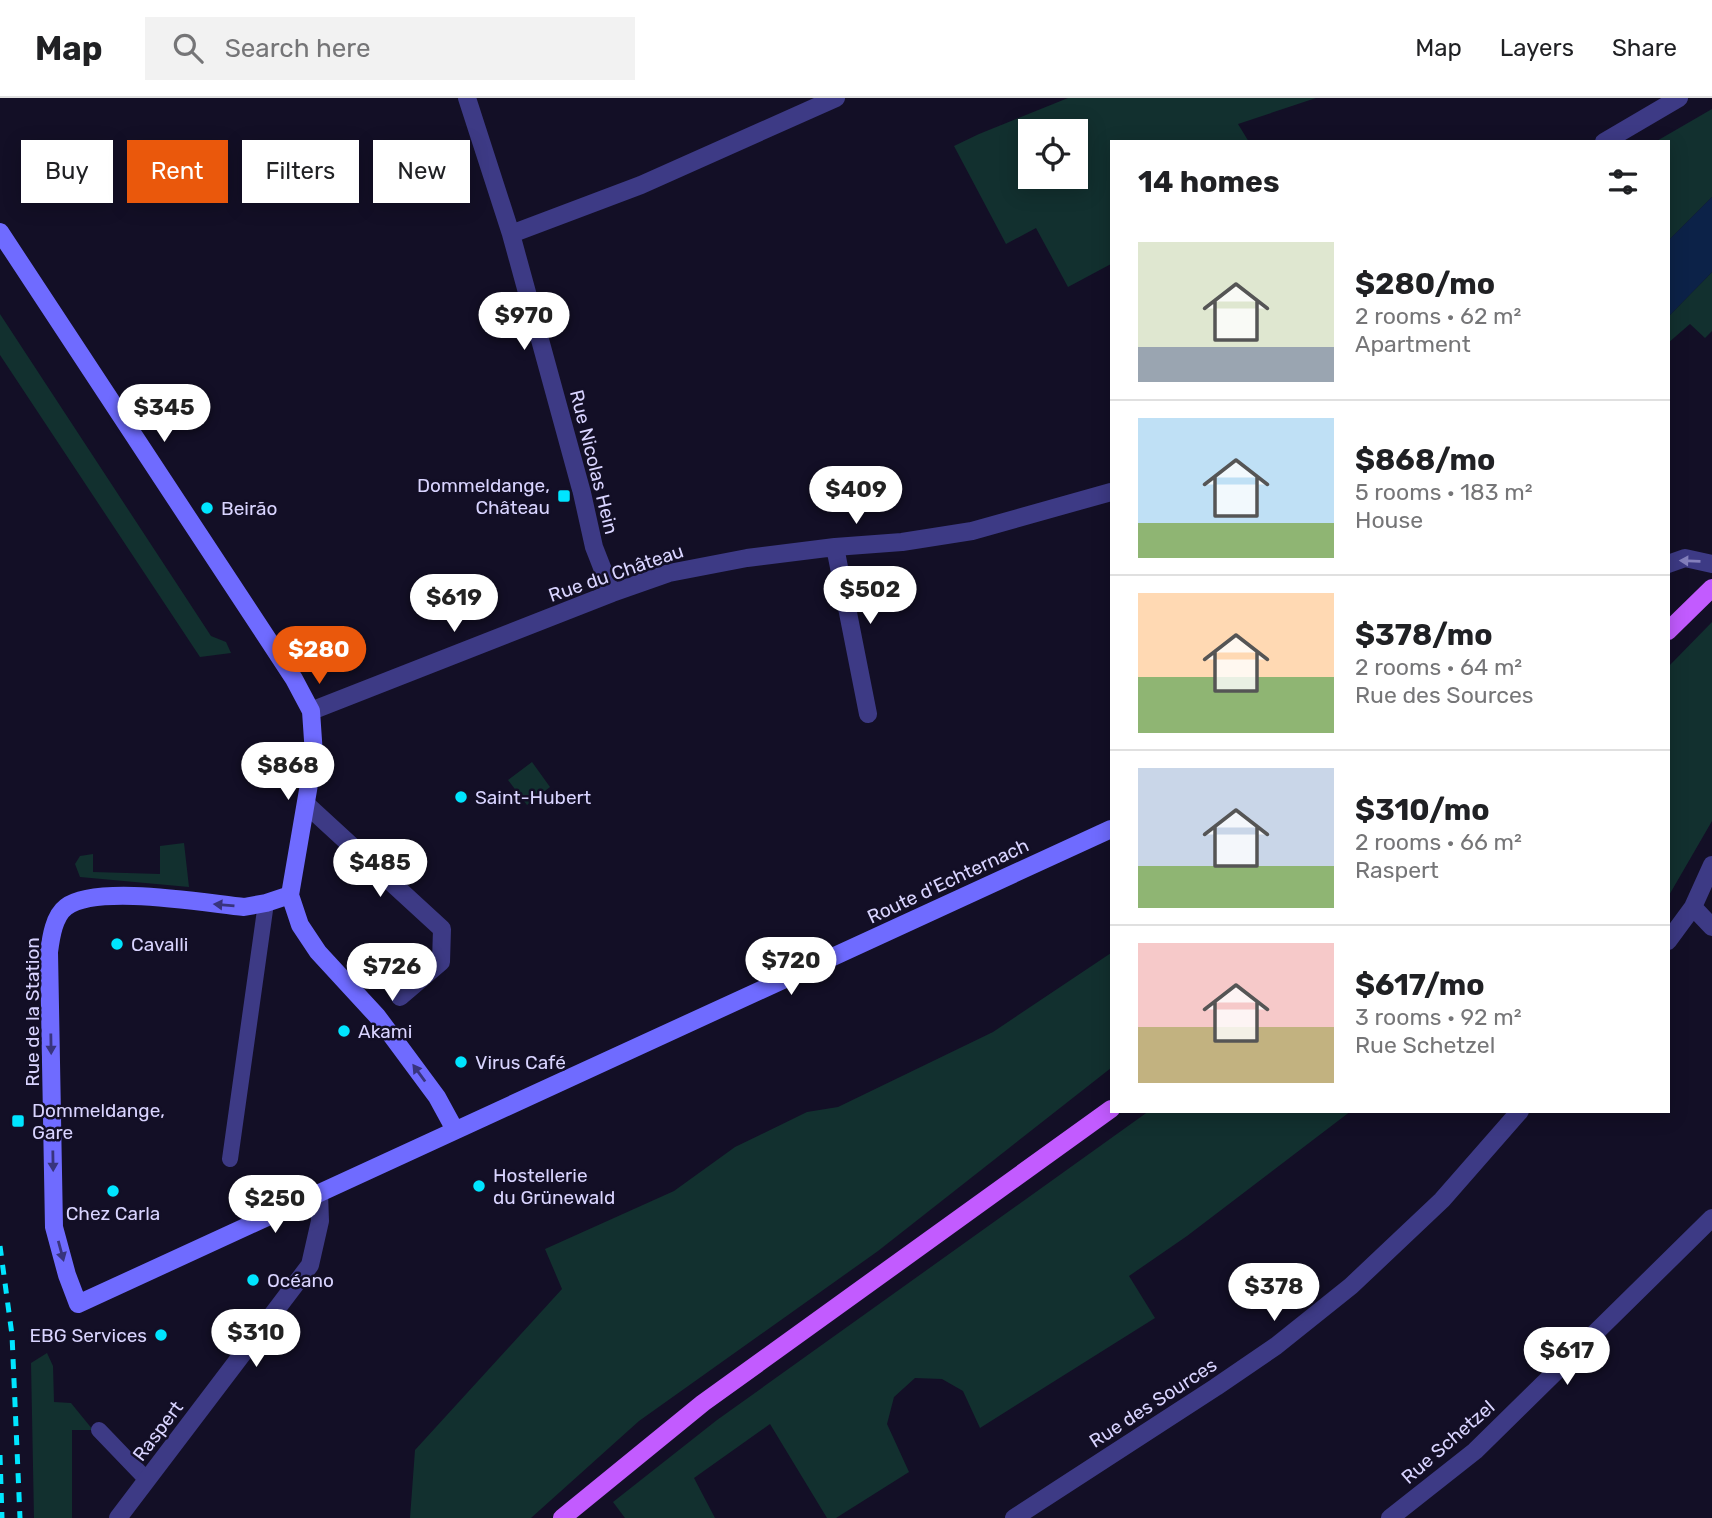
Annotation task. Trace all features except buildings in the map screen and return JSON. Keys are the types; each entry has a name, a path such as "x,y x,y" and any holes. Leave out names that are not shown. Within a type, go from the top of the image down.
{"main road":[{"path":"1670,629 1712,588"},
{"path":"562,1518 703,1403 1110,1110"}],"street":[{"name":"Rue Nicolas Hein","path":"467,98 512,234 594,547 612,593"},
{"path":"512,234 641,185 836,98"},
{"path":"1607,140 1679,98"},
{"path":"0,232 294,678 311,711 314,755 290,895 300,925 318,952 377,1016 437,1097 455,1130"},
{"name":"Rue du Château","path":"311,711 669,573 747,558 902,542 972,531 1110,492"},
{"path":"835,547 868,714"},
{"path":"1670,563 1685,558 1712,564"},
{"path":"307,805 442,929 441,962 400,997"},
{"name":"Route d'Echternach","path":"78,1304 1110,830"},
{"path":"1670,938 1693,906 1712,865"},
{"name":"Rue de la Station","path":"78,1304 54,1227 49,952 53,929 64,908 87,897 110,894 244,906 266,904 290,895"},
{"path":"1693,906 1712,927"},
{"name":"Rue des Sources","path":"1014,1518 1276,1346 1351,1286 1442,1200 1518,1113"},
{"name":"Raspert","path":"118,1518 310,1265 320,1221 319,1193"},
{"name":"Rue Schetzel","path":"1390,1518 1475,1451 1712,1219"}],"lane":[{"path":"230,1159 266,904"},
{"name":"Raspert","path":"99,1430 147,1479"}],"green space":[{"path":"1068,98 1316,98 1238,124 1248,140 1110,140 1110,265 1068,287 1036,228 1006,244 954,146 979,134"},
{"path":"1712,109 1712,197 1670,239 1670,140 1658,140"},
{"path":"1712,272 1712,331 1705,338 1690,324 1670,341 1670,315"},
{"path":"0,314 211,636 226,642 231,653 200,657 0,355"},
{"path":"1712,622 1712,821 1670,894 1670,665"},
{"path":"532,762 550,787 527,805 508,780"},
{"path":"184,843 189,887 80,877 75,864 80,856 93,854 93,872 160,874 160,846"},
{"path":"1110,954 1110,1069 878,1251 639,1421 531,1518 410,1518 415,1450 562,1289 545,1249 674,1191 735,1147 807,1112 838,1107 993,1032"},
{"path":"1146,1113 1348,1113 1187,1236 1129,1276 1155,1318 980,1428 963,1391 942,1379 915,1378 894,1397 887,1424 909,1472 836,1518 827,1518 770,1424 694,1478 715,1518 625,1518 613,1502 717,1420"},
{"path":"47,1353 53,1366 54,1402 71,1403 93,1430 72,1430 72,1518 34,1518 31,1363"}],"water":[{"path":"1712,197 1712,272 1670,315 1670,239"}],"railway":[{"path":"0,1246 12,1335 20,1518"},
{"path":"0,1455 2,1518"}],"place":[{"name":"Dommeldange, Château","path":"564,496"},
{"name":"Beirão","path":"207,508"},
{"name":"Saint-Hubert","path":"461,797"},
{"name":"Cavalli","path":"117,944"},
{"name":"Akami","path":"344,1031"},
{"name":"Virus Café","path":"461,1062"},
{"name":"Dommeldange, Gare","path":"18,1121"},
{"name":"Hostellerie du Grünewald","path":"479,1186"},
{"name":"Chez Carla","path":"113,1191"},
{"name":"Océano","path":"253,1280"},
{"name":"EBG Services","path":"161,1335"}]}
